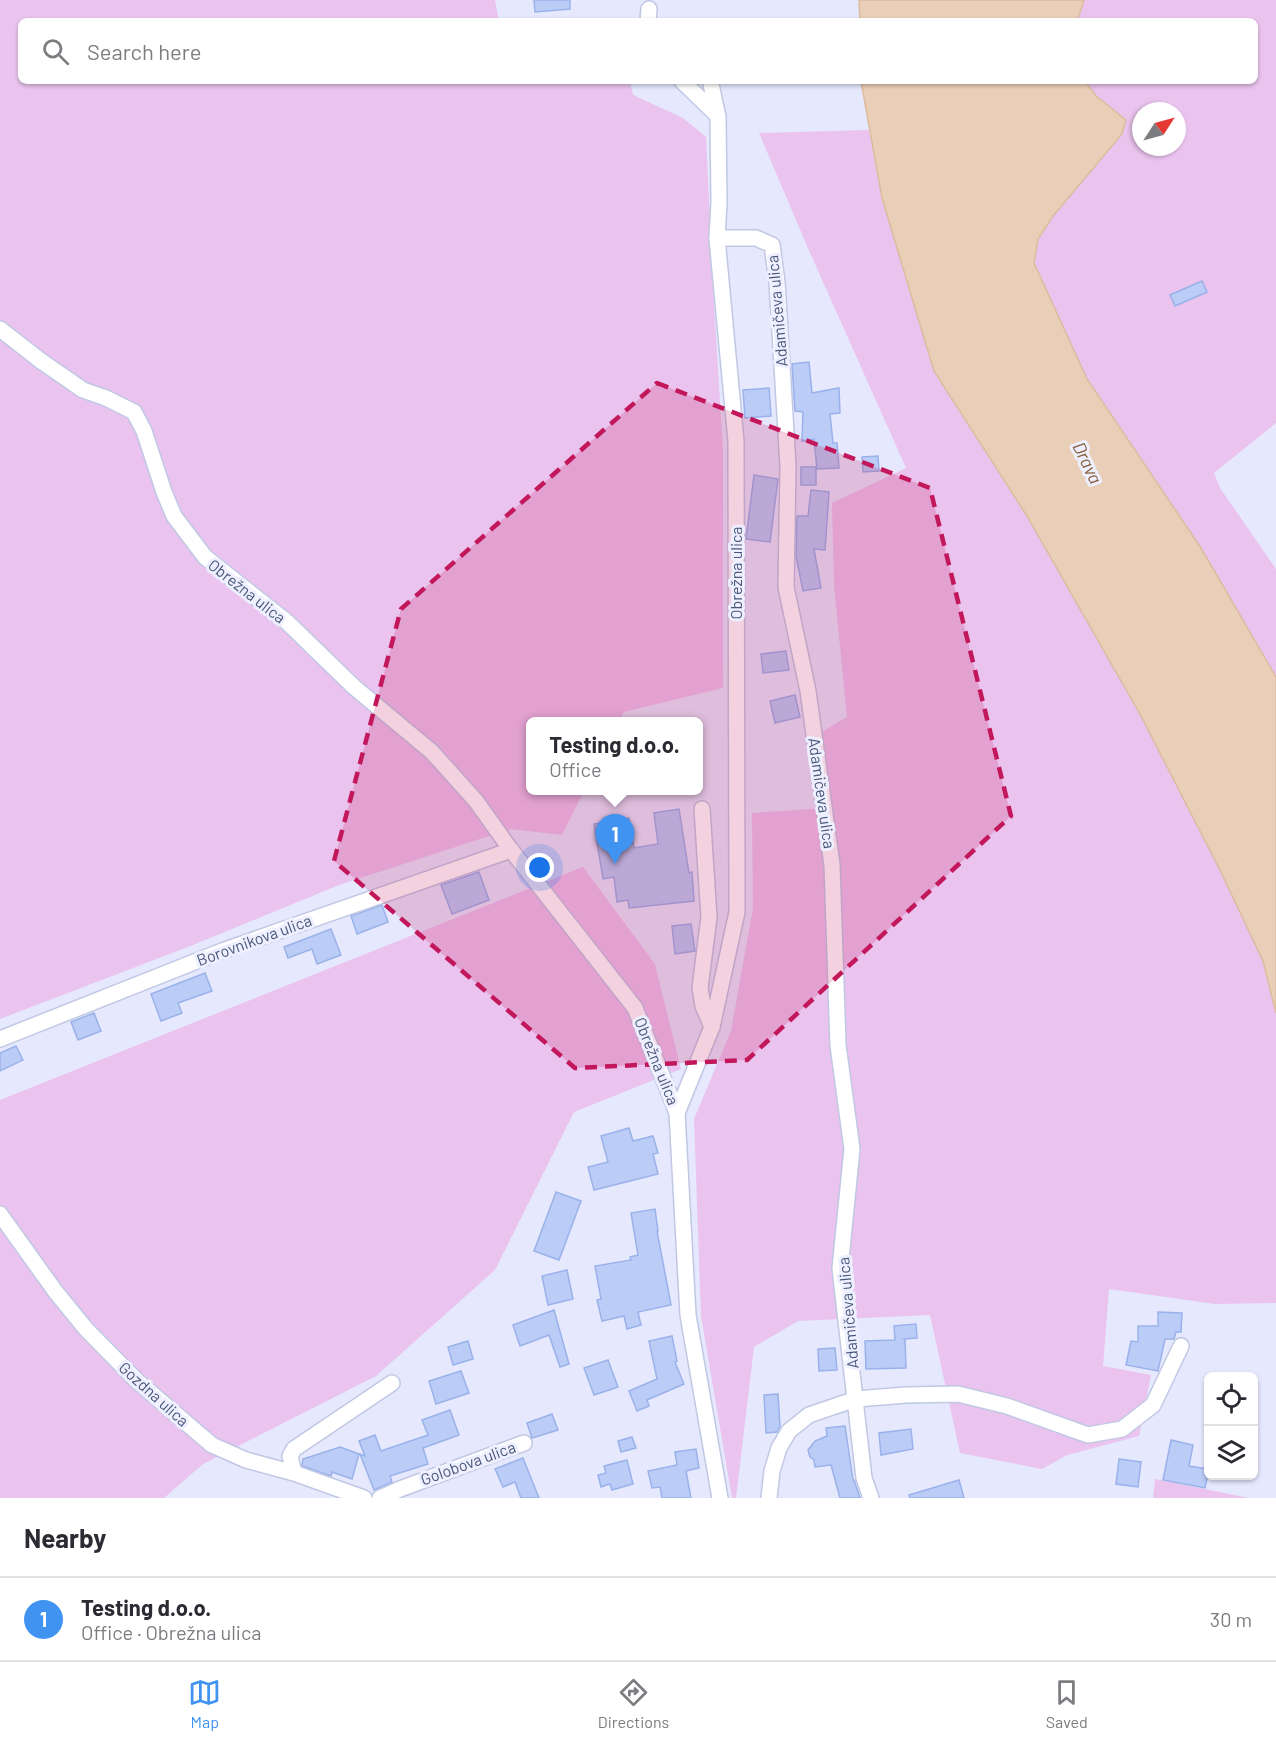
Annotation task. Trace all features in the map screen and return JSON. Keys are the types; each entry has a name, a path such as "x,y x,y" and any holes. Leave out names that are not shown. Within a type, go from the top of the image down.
{"street":[{"path":"685,84 718,117"},
{"name":"Obrežna ulica","path":"677,1113 712,1027 737,912 736,441 717,238 718,117 711,84"},
{"name":"Adamičeva ulica","path":"717,238 756,238 772,245 788,466 786,587 808,691 832,865 838,1045 852,1149 840,1268 864,1478 871,1498"},
{"name":"Obrežna ulica","path":"0,329 41,362 82,390 106,398 134,412 144,431 174,516 205,557 287,622 354,687 432,752 476,801 511,850 635,1008 677,1113 687,1314 720,1498"},
{"path":"702,809 709,917 700,988 703,1006 712,1027"},
{"name":"Borovnikova ulica","path":"0,1039 222,951 511,850"},
{"name":"Gozdna ulica","path":"0,1214 80,1321 136,1381 212,1446 246,1460 294,1473 364,1498"},
{"path":"769,1498 772,1471 779,1448 789,1431 809,1415 856,1399 958,1394 1007,1406 1088,1435 1122,1429 1153,1405 1181,1346"},
{"path":"294,1473 290,1456 294,1449 392,1383"},
{"name":"Golobova ulica","path":"380,1498 524,1443"}],"highlighted area":[{"path":"657,383 930,488 1011,816 747,1060 575,1068 334,861 401,609"}],"shaded area":[{"path":"0,0 495,0 498,18 18,18 18,84 631,84 633,95 683,118 706,137 723,451 723,688 624,712 621,717 526,717 526,795 582,795 562,835 511,829 339,885 193,945 0,1019"},
{"path":"1084,0 1276,0 1276,423 1214,473 1220,488 1276,569 1276,677 1201,548 1087,379 1034,263 1038,239 1053,216 1122,134 1125,119 1096,96 1087,84 1258,84 1258,18 1078,18"},
{"path":"869,130 882,198 934,371 1027,516 1141,716 1220,870 1263,961 1276,1013 1276,1303 1215,1304 1109,1289 1103,1366 1151,1375 1139,1436 1067,1455 1042,1469 960,1453 930,1315 798,1321 754,1347 736,1498 732,1498 701,1316 694,1119 731,1031 753,908 752,813 828,808 820,733 847,717 834,586 832,503 906,468 759,133"},
{"path":"583,867 655,964 681,1069 574,1112 495,1270 376,1376 203,1464 164,1498 0,1498 0,1100"},
{"path":"1155,1479 1249,1498 1153,1498"}],"water":[{"path":"859,0 1084,0 1078,18 860,18"},
{"name":"Drava","path":"862,84 1087,84 1096,96 1126,120 1122,134 1053,216 1038,239 1034,263 1087,379 1201,548 1276,677 1276,1013 1263,961 1220,870 1141,716 1027,516 934,371 882,198"}],"building":[{"path":"534,0 570,0 570,9 535,12"},
{"path":"1202,281 1207,292 1175,306 1170,295"},
{"path":"809,362 812,393 839,388 840,413 830,414 833,443 837,443 839,468 817,469 814,439 802,441 803,412 795,411 792,364"},
{"path":"769,388 771,416 745,418 743,390"},
{"path":"878,456 879,471 863,472 862,457"},
{"path":"801,467 816,467 816,485 801,485"},
{"path":"754,475 778,479 770,542 746,539"},
{"path":"811,490 829,492 825,550 814,549 821,588 803,591 796,556 797,516 808,516"},
{"path":"786,651 789,670 763,673 761,654"},
{"path":"795,695 800,717 775,723 770,701"},
{"path":"679,809 689,873 692,872 694,901 629,908 628,900 617,902 614,877 603,879 594,824 629,818 634,848 658,844 654,813"},
{"path":"479,872 489,900 452,914 441,885"},
{"path":"382,905 388,922 357,934 351,916"},
{"path":"691,924 695,951 675,954 672,926"},
{"path":"331,929 341,955 317,964 312,949 288,958 284,947"},
{"path":"205,973 212,991 178,1003 182,1013 161,1021 151,994"},
{"path":"94,1013 101,1031 78,1040 71,1022"},
{"path":"16,1046 23,1060 0,1071 0,1053"},
{"path":"629,1128 633,1141 653,1136 658,1153 653,1154 658,1174 594,1190 588,1167 608,1162 601,1136"},
{"path":"556,1192 581,1201 559,1260 534,1251"},
{"path":"655,1209 671,1305 638,1312 641,1325 627,1329 624,1316 602,1321 597,1300 601,1299 595,1266 631,1260 630,1257 638,1255 631,1213"},
{"path":"567,1270 573,1299 548,1305 542,1276"},
{"path":"554,1310 569,1364 560,1367 549,1335 520,1346 513,1325"},
{"path":"1158,1312 1182,1313 1181,1332 1176,1332 1174,1339 1165,1339 1158,1371 1126,1365 1131,1341 1138,1342 1138,1326 1158,1326"},
{"path":"916,1324 917,1338 903,1339 905,1339 906,1368 866,1369 865,1341 895,1340 894,1326"},
{"path":"672,1336 677,1361 675,1362 684,1384 647,1400 649,1406 637,1411 629,1391 657,1379 649,1341"},
{"path":"468,1341 473,1359 453,1365 448,1347"},
{"path":"835,1348 837,1370 819,1371 818,1349"},
{"path":"608,1360 618,1387 594,1395 584,1368"},
{"path":"461,1371 469,1393 436,1404 429,1381"},
{"path":"778,1394 780,1426 777,1432 766,1433 764,1395"},
{"path":"450,1410 459,1435 423,1448 428,1464 390,1476 392,1482 374,1490 360,1454 365,1456 359,1441 375,1435 381,1451 428,1435 422,1420"},
{"path":"552,1414 558,1430 532,1438 527,1423"},
{"path":"845,1426 853,1480 860,1498 840,1498 831,1465 815,1467 808,1450 815,1441 827,1436 826,1428"},
{"path":"911,1429 913,1449 881,1455 879,1433"},
{"path":"632,1437 636,1448 621,1452 618,1441"},
{"path":"1171,1440 1193,1445 1189,1466 1204,1468 1204,1480 1207,1480 1205,1488 1163,1480"},
{"path":"340,1447 359,1454 352,1479 332,1472 331,1476 302,1466 303,1459"},
{"path":"696,1449 699,1468 686,1471 691,1498 662,1498 660,1487 652,1488 648,1471 677,1465 675,1452"},
{"path":"523,1458 539,1498 521,1498 515,1482 503,1487 495,1469"},
{"path":"1119,1459 1141,1462 1138,1487 1116,1484"},
{"path":"627,1460 633,1484 612,1490 610,1484 601,1487 598,1475 606,1473 604,1466"},
{"path":"959,1480 964,1498 910,1498 909,1495"}],"place":[{"name":"Testing d.o.o.","path":"615,864"}]}
